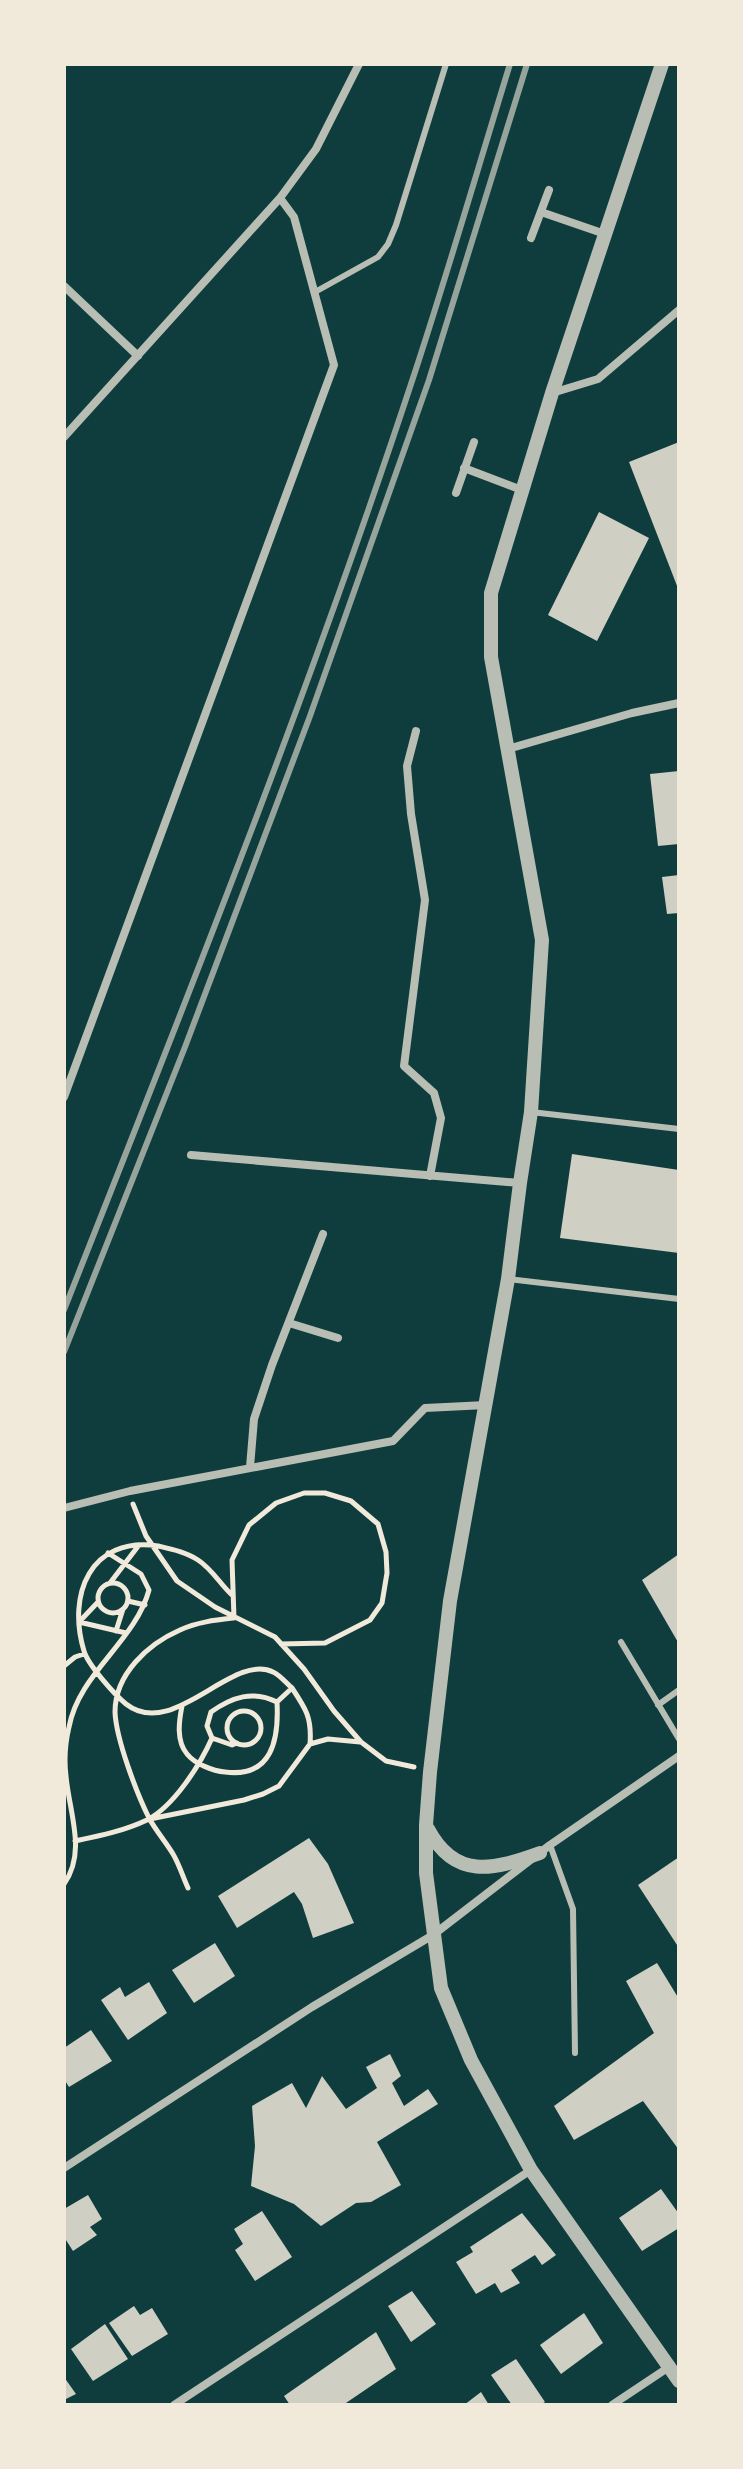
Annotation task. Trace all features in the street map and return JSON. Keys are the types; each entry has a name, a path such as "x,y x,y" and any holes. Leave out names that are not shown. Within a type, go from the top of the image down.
{"street":[{"path":"64,437 280,198 316,149 359,64"},
{"path":"662,64 552,393 491,593 491,657 542,940 531,1112 508,1279 450,1601 430,1772 426,1873 441,1988 471,2060 531,2170 679,2381"},
{"path":"531,238 549,190"},
{"path":"64,1097 334,365 294,217 280,198"},
{"path":"541,212 605,234"},
{"path":"64,286 138,356"},
{"path":"552,393 598,379 679,310"},
{"path":"456,493 474,442"},
{"path":"464,468 522,490"},
{"path":"508,749 632,713 679,703"},
{"path":"416,731 407,766 411,814 425,900 404,1066 434,1093 441,1118 430,1176"},
{"path":"191,1155 520,1183"},
{"path":"250,1467 254,1419 323,1234"},
{"path":"289,1323 338,1338"},
{"path":"64,1508 130,1491 393,1441 425,1408 486,1405"},
{"path":"64,2168 312,2007 433,1935 545,1849 679,1756"},
{"path":"426,1825 435,1842 464,1865 485,1868 507,1865 545,1849"},
{"path":"174,2405 531,2170"},
{"path":"612,2405 669,2367"}],"lane":[{"path":"315,292 378,257 388,244 446,64"},
{"path":"531,1112 679,1129"},
{"path":"508,1279 679,1299"},
{"path":"621,1642 679,1739"},
{"path":"658,1705 679,1690"},
{"path":"545,1849 573,1909 575,2053"}],"path":[{"path":"130,1491 133,1505 153,1546 177,1581 234,1618 275,1637 361,1742 386,1761 430,1772"},
{"path":"234,1618 232,1560 249,1525 276,1503 304,1493 325,1493 351,1501 378,1524 386,1552 387,1573 382,1603 370,1620 325,1643 281,1644"},
{"path":"123,1609 109,1613 101,1607 101,1589 109,1584 139,1545"},
{"path":"75,1841 108,1834 150,1819 263,1794 279,1786 310,1744 311,1726 307,1710 292,1688 271,1670 247,1672 219,1683 192,1701 149,1713 125,1703 84,1654 79,1601 85,1578 108,1553 139,1545 175,1549 197,1559 233,1595"},
{"path":"64,1884 74,1865 75,1831 65,1765 74,1706 145,1605 149,1590 141,1574 108,1553"},
{"path":"109,1584 123,1587 128,1601"},
{"path":"79,1622 99,1601"},
{"path":"128,1601 145,1605"},
{"path":"116,1631 128,1601"},
{"path":"188,1888 174,1855 150,1819 121,1742 115,1714 117,1694 129,1670 159,1641 182,1629 234,1618"},
{"path":"79,1622 126,1633"},
{"path":"64,1666 84,1654"},
{"path":"182,1705 179,1730 187,1755 217,1771 238,1774 254,1771 265,1761 277,1735 277,1702 292,1688"},
{"path":"237,1743 228,1731 229,1720 237,1712 248,1711 258,1718 260,1733 249,1744 232,1745 212,1738 207,1726 211,1712 235,1698 248,1696 267,1697 277,1702"},
{"path":"150,1819 178,1792 212,1738"},
{"path":"310,1744 328,1739 361,1742"}],"building":[{"path":"679,442 679,591 629,462"},
{"path":"599,512 649,538 597,641 548,615"},
{"path":"679,771 679,844 658,846 650,774"},
{"path":"679,875 679,913 667,914 662,877"},
{"path":"572,1154 679,1170 679,1253 560,1238"},
{"path":"679,1554 679,1644 642,1580"},
{"path":"309,1838 328,1864 354,1923 313,1938 302,1904 294,1892 237,1928 218,1896"},
{"path":"679,1857 679,1948 638,1885"},
{"path":"215,1943 235,1976 194,2003 172,1970"},
{"path":"657,1963 679,1999 679,2150 643,2101 574,2140 554,2106 654,2033 626,1981"},
{"path":"149,1982 167,2013 128,2040 101,2000 120,1987 125,1997"},
{"path":"91,2030 112,2061 69,2087 64,2079 64,2048"},
{"path":"390,2054 401,2076 392,2083 404,2106 428,2089 438,2104 377,2142 401,2185 371,2202 356,2203 321,2226 294,2204 251,2186 255,2146 252,2106 292,2083 306,2108 322,2076 346,2109 377,2088 366,2067"},
{"path":"661,2189 679,2214 679,2228 642,2251 619,2218"},
{"path":"88,2195 102,2219 90,2227 97,2235 73,2251 64,2237 64,2209"},
{"path":"262,2211 292,2257 255,2281 235,2250 243,2244 234,2229"},
{"path":"522,2213 556,2255 542,2265 535,2255 511,2270 520,2283 501,2293 495,2283 476,2294 456,2262 473,2252 470,2247"},
{"path":"412,2291 436,2324 411,2342 388,2306"},
{"path":"134,2306 140,2315 152,2308 168,2334 132,2356 109,2323"},
{"path":"584,2313 603,2343 561,2374 540,2345"},
{"path":"105,2324 128,2359 93,2381 71,2349"},
{"path":"376,2332 396,2369 343,2405 290,2405 284,2396"},
{"path":"516,2359 545,2402 540,2405 512,2405 491,2375"},
{"path":"64,2377 76,2394 64,2400"},
{"path":"481,2392 489,2405 464,2405"}],"railway":[{"path":"64,1310 246,845 333,611 427,336 510,64"},
{"path":"64,1352 185,1047 310,716 429,380 527,64"}]}
